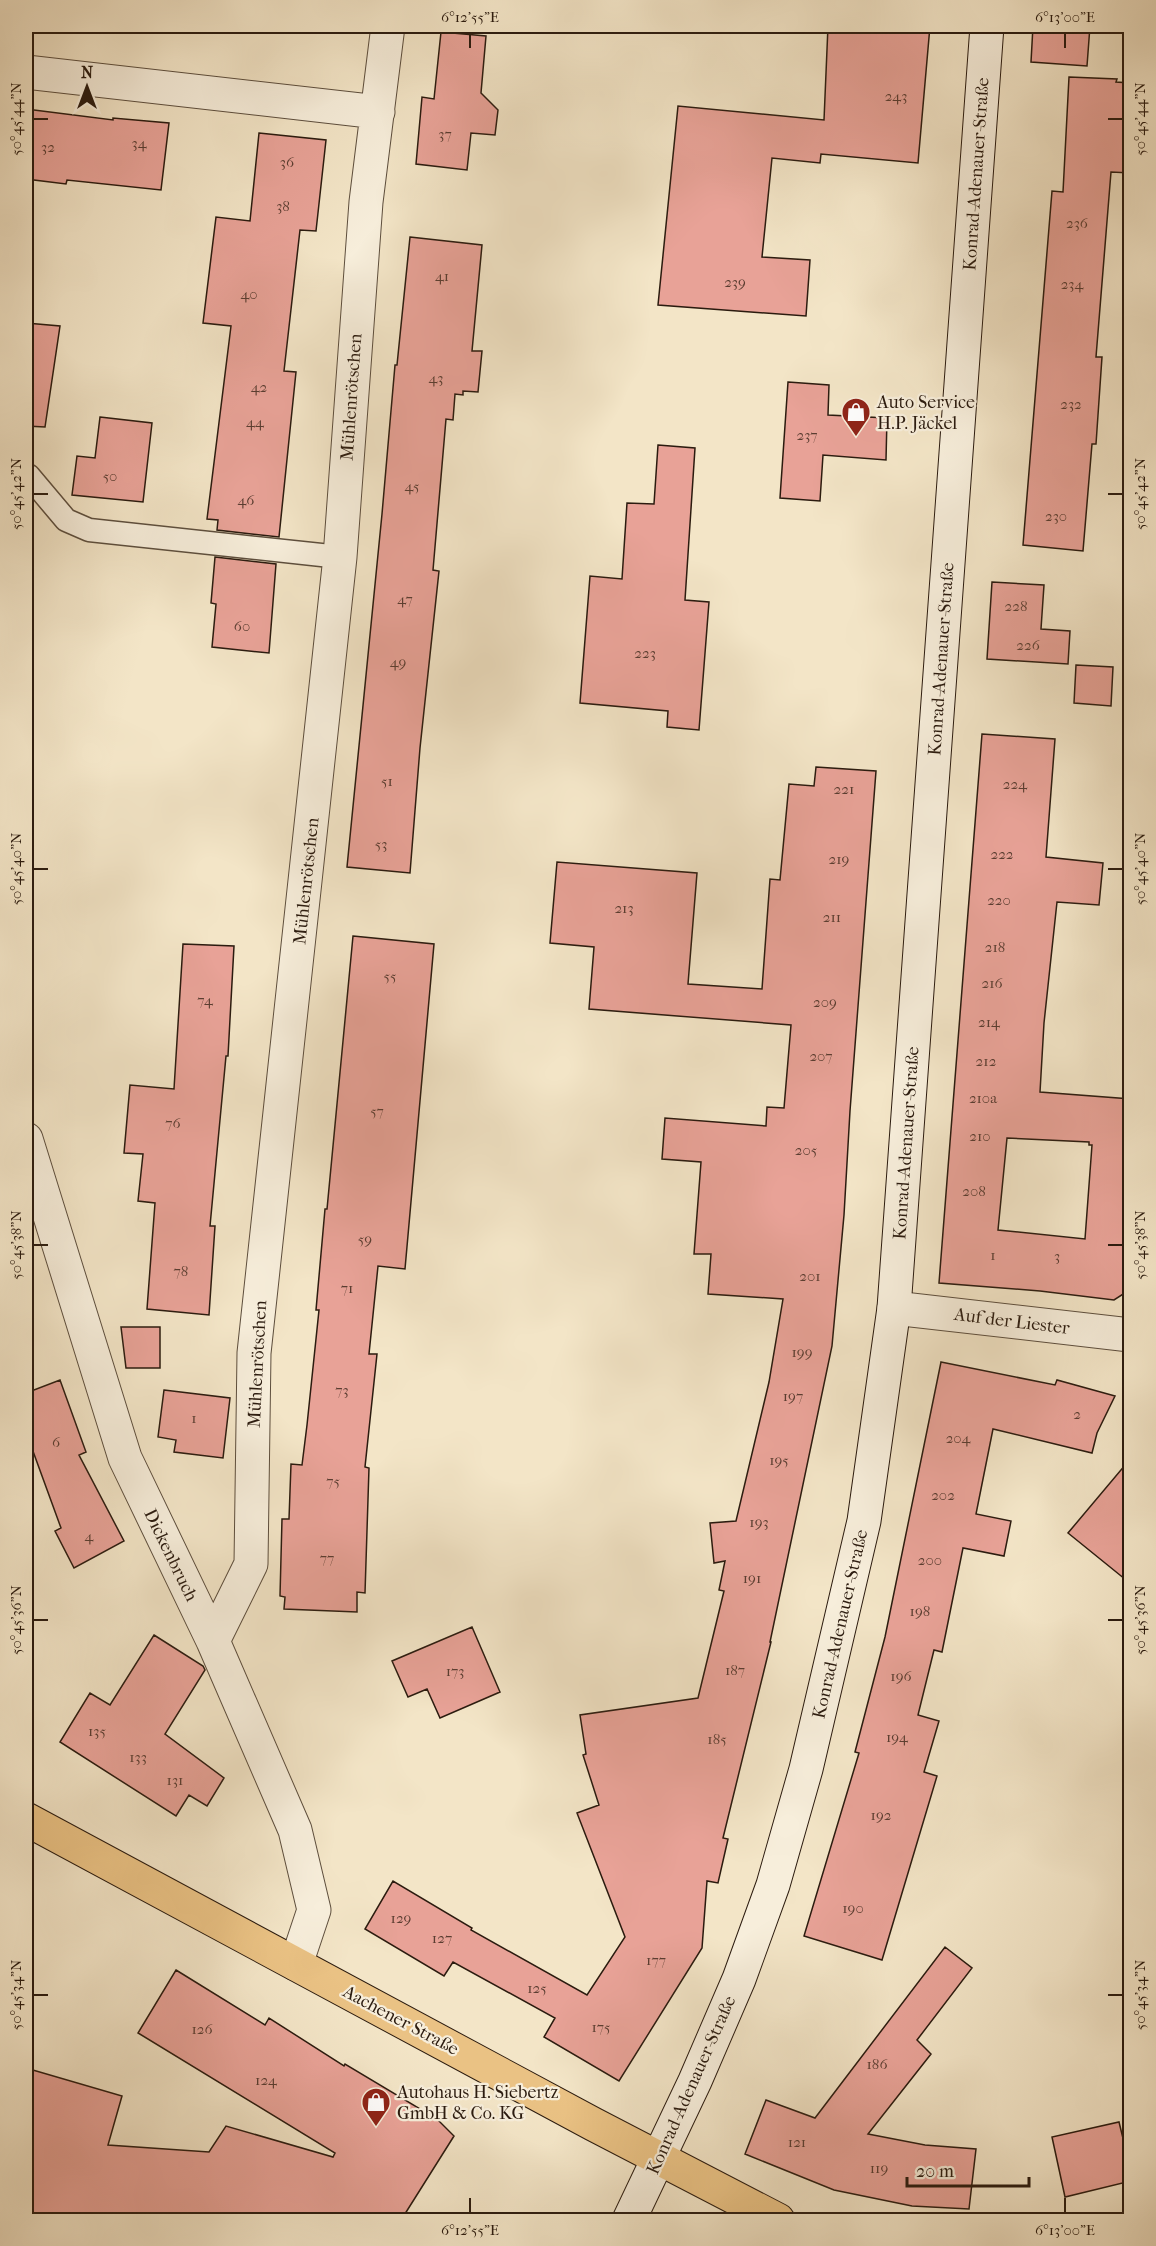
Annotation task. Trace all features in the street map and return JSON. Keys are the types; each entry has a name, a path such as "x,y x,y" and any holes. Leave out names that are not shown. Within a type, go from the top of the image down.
{"main road":[{"name":"Aachener Straße","path":"26,1819 659,2159 778,2220"}],"street":[{"name":"Mühlenrötschen","path":"213,1641 251,1564 254,1353 340,557 366,202 388,26"},
{"name":"Konrad-Adenauer-Straße","path":"629,2220 695,2081 738,1979 773,1885 806,1769 864,1521 894,1308 987,26"},
{"path":"26,72 378,112"},
{"name":"Dickenbruch","path":"26,1139 125,1458 213,1641 295,1830 314,1910 296,1964"},
{"name":"Auf der Liester","path":"894,1308 1131,1335"}],"lane":[{"path":"29,476 66,520 90,530 340,557"}],"building":[{"path":"828,26 930,26 918,163 821,154 820,163 772,158 762,257 810,260 806,316 658,305 678,106 824,120"},
{"path":"1033,26 1090,26 1087,66 1031,62"},
{"path":"441,32 486,36 481,93 498,110 495,135 471,133 467,170 416,164 422,97 434,99"},
{"path":"1069,77 1117,79 1116,82 1131,83 1131,173 1111,172 1096,357 1102,357 1096,444 1092,444 1083,551 1023,545 1052,191 1063,192"},
{"path":"26,109 113,120 113,118 169,123 161,190 67,180 66,184 26,179"},
{"path":"259,133 326,140 316,231 300,230 284,371 296,372 279,537 217,530 218,520 207,519 231,326 203,323 216,217 250,221"},
{"path":"410,237 482,245 472,351 482,351 478,392 463,391 463,395 455,394 453,420 446,419 433,570 439,571 420,748 410,873 347,867 395,365 397,365"},
{"path":"26,323 60,326 45,427 26,426"},
{"path":"788,382 829,385 828,415 887,418 886,460 823,455 820,501 780,498"},
{"path":"100,417 152,423 143,502 72,495 77,456 95,458"},
{"path":"658,445 695,448 685,600 709,602 699,730 667,727 668,711 580,703 590,576 622,579 627,503 654,504"},
{"path":"215,557 276,564 269,653 212,647 216,604 211,603"},
{"path":"992,582 1044,585 1041,629 1070,631 1068,664 987,659"},
{"path":"1076,665 1113,667 1111,706 1074,703"},
{"path":"982,734 1055,739 1046,857 1103,863 1099,905 1057,902 1044,1023 1040,1092 1131,1099 1131,1130 1124,1204 1131,1205 1131,1289 1114,1300 1040,1291 939,1283","holes":["1007,1138 1089,1142 1089,1145 1092,1145 1085,1239 998,1230"]},
{"path":"816,767 876,771 844,1215 832,1346 771,1642 723,1838 728,1839 718,1883 707,1881 702,1948 619,2081 544,2037 555,2018 453,1962 444,1976 365,1929 393,1881 472,1928 471,1930 587,1995 625,1937 577,1813 599,1805 583,1755 586,1754 580,1715 698,1698 724,1591 719,1590 725,1561 714,1563 710,1523 736,1521 769,1382 783,1299 708,1294 711,1254 694,1254 701,1162 662,1159 665,1118 766,1126 767,1107 784,1108 791,1025 589,1009 594,947 550,943 557,862 697,873 688,984 762,989 770,879 780,880 789,784 814,786"},
{"path":"353,936 434,944 405,1269 378,1266 369,1354 377,1354 365,1467 369,1468 365,1593 357,1592 357,1612 284,1609 285,1597 280,1596 282,1519 289,1519 291,1464 302,1465 307,1425 319,1310 316,1310 325,1209 327,1209"},
{"path":"183,944 234,946 228,1056 226,1056 210,1226 215,1226 209,1315 147,1309 155,1203 138,1201 143,1154 124,1153 130,1085 174,1089"},
{"path":"121,1327 160,1327 160,1368 126,1368"},
{"path":"941,1362 1055,1385 1057,1380 1115,1396 1097,1433 1092,1453 993,1429 976,1514 1011,1521 1004,1556 963,1548 942,1652 934,1650 918,1715 939,1721 924,1772 937,1776 882,1960 804,1936 859,1753 855,1752 885,1637"},
{"path":"60,1380 86,1452 79,1455 124,1541 74,1568 55,1531 61,1528 26,1432 26,1393"},
{"path":"164,1390 230,1398 223,1458 174,1452 176,1440 158,1437"},
{"path":"1131,1458 1131,1584 1068,1533"},
{"path":"472,1627 500,1692 440,1718 427,1689 408,1697 392,1661"},
{"path":"154,1635 203,1666 205,1670 165,1734 224,1778 207,1806 189,1795 176,1816 60,1742 90,1693 110,1705"},
{"path":"945,1947 972,1968 917,2040 931,2054 868,2134 925,2145 976,2149 969,2209 912,2206 834,2190 745,2154 766,2100 815,2118"},
{"name":"Autohaus H. Siebertz GmbH & Co. KG","path":"176,1970 265,2025 269,2018 344,2066 345,2064 437,2119 454,2136 403,2217 392,2220 26,2220 26,2068 122,2096 108,2145 209,2152 226,2126 333,2157 335,2153 138,2033"},
{"path":"1119,2122 1131,2171 1131,2181 1065,2197 1052,2137"}],"place":[{"name":"Auto Service H.P. Jäckel","path":"856,438"},
{"name":"Autohaus H. Siebertz GmbH & Co. KG","path":"376,2128"}]}
